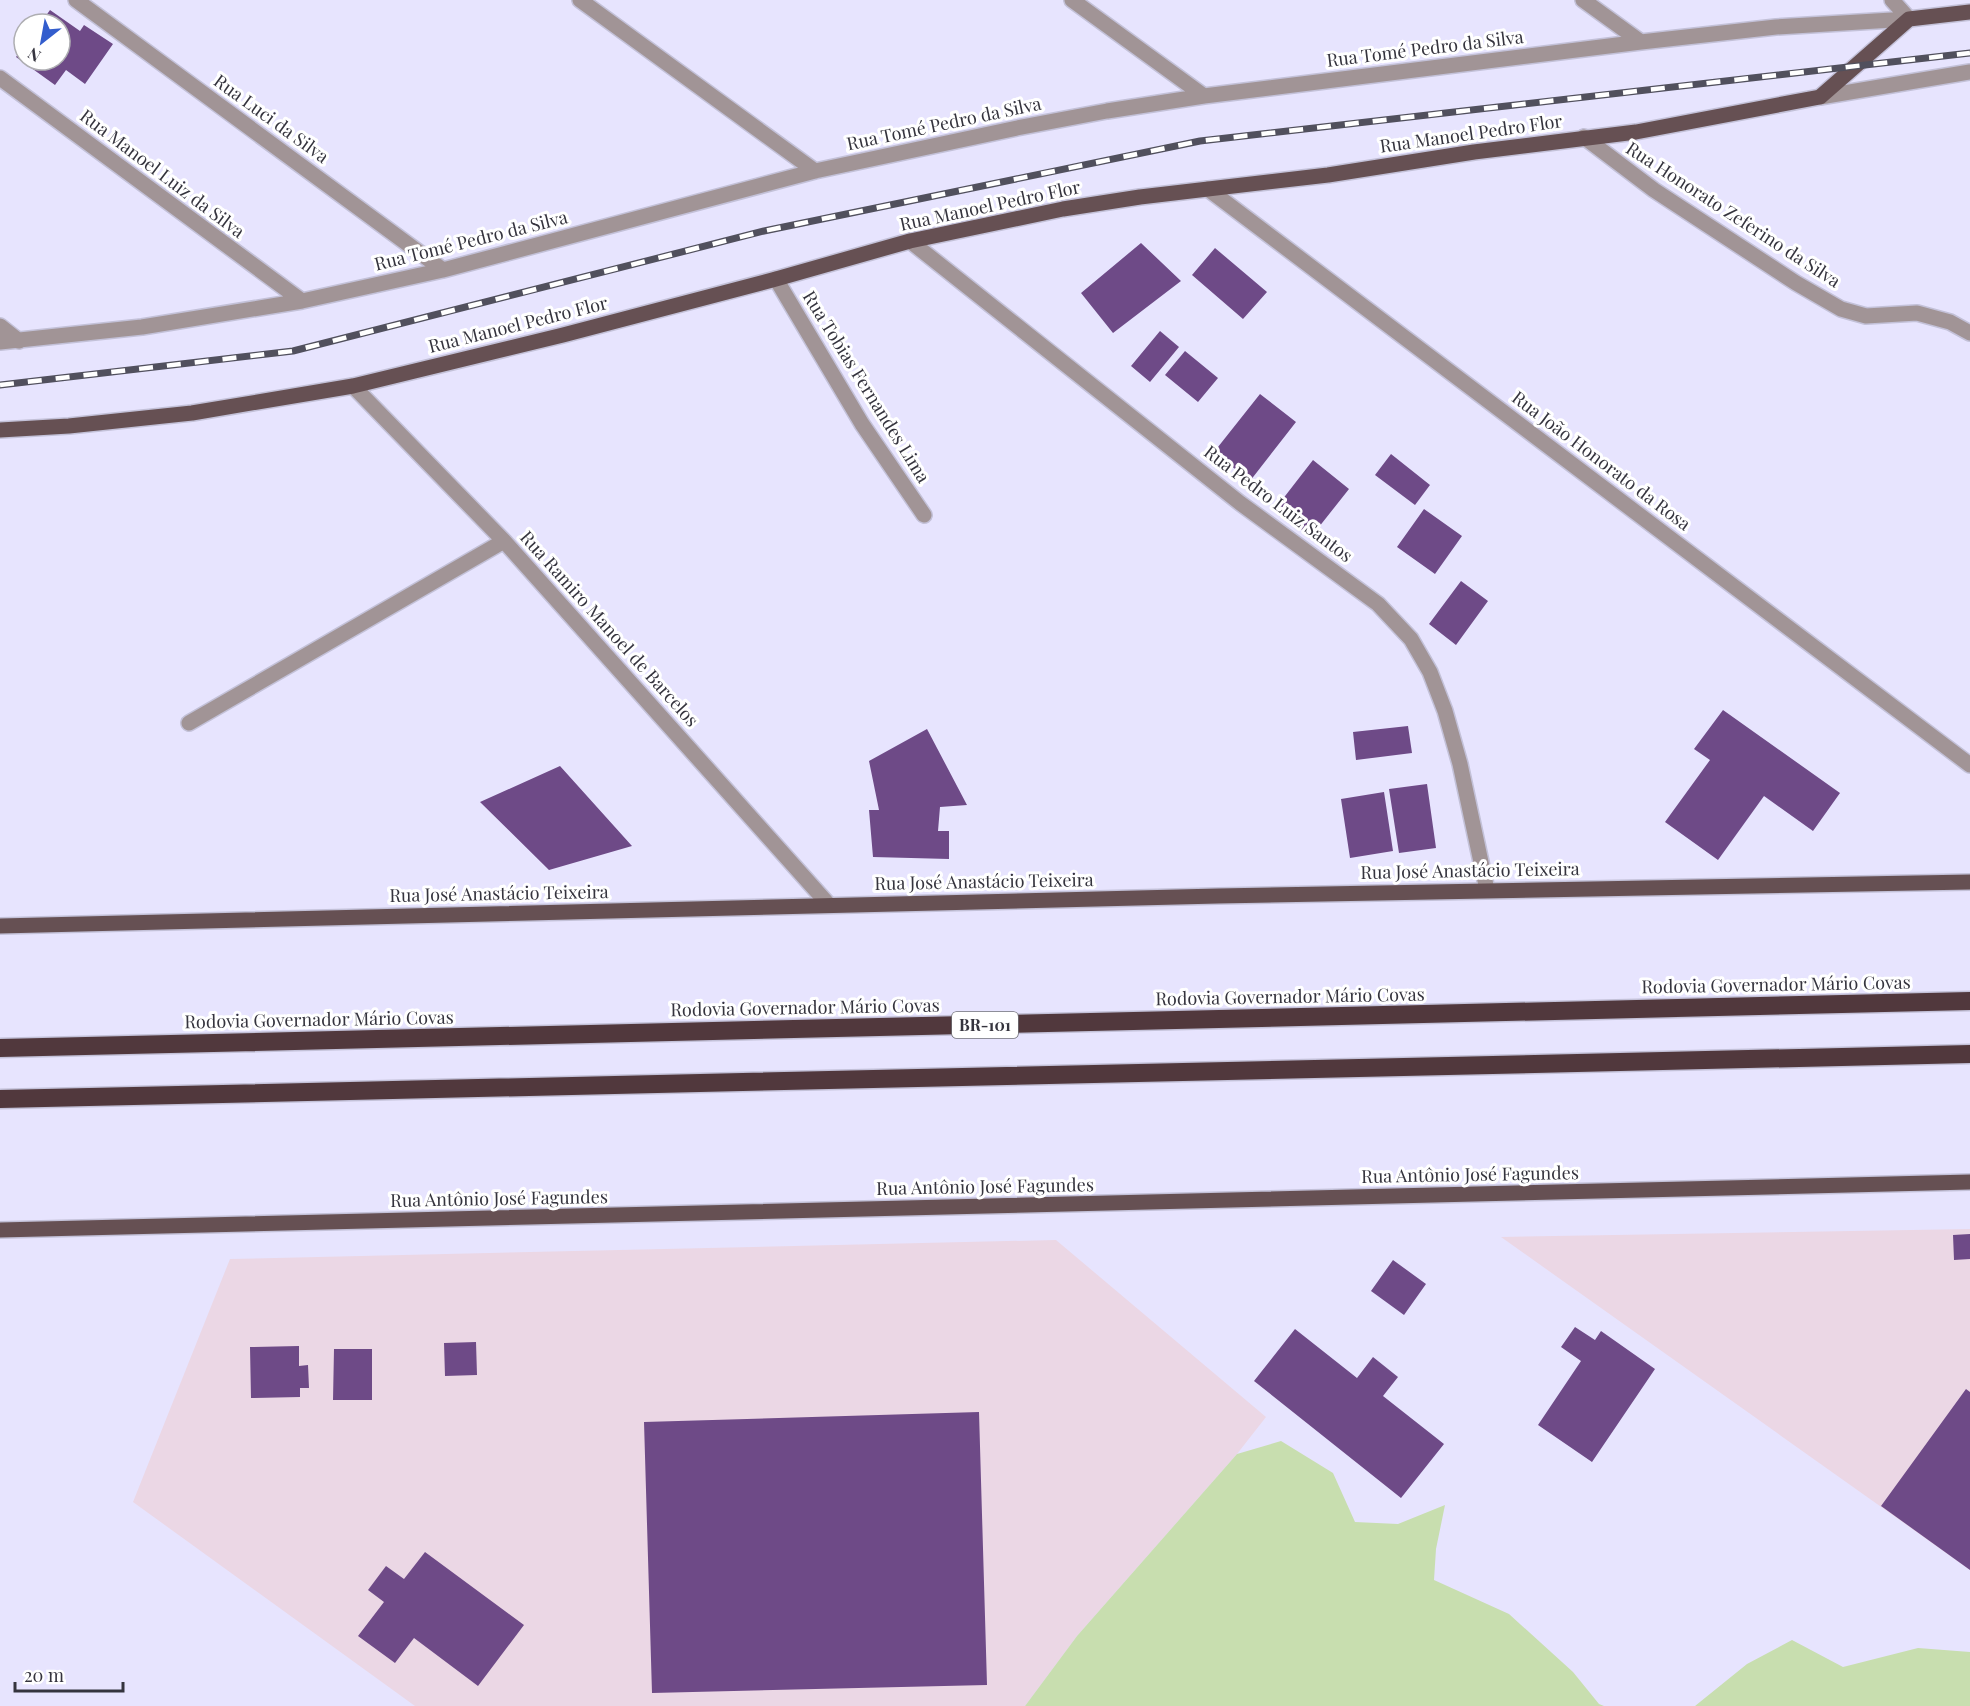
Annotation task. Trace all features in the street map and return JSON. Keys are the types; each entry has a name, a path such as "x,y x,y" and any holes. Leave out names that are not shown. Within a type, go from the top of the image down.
{"highway":[{"name":"Rodovia Governador Mário Covas","path":"0,1048 1970,1001"},
{"path":"0,1099 1970,1054"}],"main road":[{"path":"1820,97 1909,19 1970,12"},
{"name":"Rua Manoel Pedro Flor","path":"0,430 69,426 192,413 353,386 776,279 910,241 1063,209 1140,197 1328,175 1584,137 1636,132 1820,97"},
{"name":"Rua José Anastácio Teixeira","path":"0,926 1487,890 1970,882"},
{"name":"Rua Antônio José Fagundes","path":"0,1230 1970,1182"}],"street":[{"name":"Rua Luci da Silva","path":"76,0 443,270"},
{"path":"580,0 814,171"},
{"path":"1072,0 1204,96"},
{"path":"1583,0 1641,42"},
{"path":"1893,0 1909,19"},
{"name":"Rua Tomé Pedro da Silva","path":"0,342 142,327 302,301 443,270 814,171 1017,128 1204,96 1776,27 1909,19"},
{"path":"1820,97 1970,72"},
{"name":"Rua Manoel Luiz da Silva","path":"0,78 302,301"},
{"name":"Rua Honorato Zeferino da Silva","path":"1584,137 1654,190 1796,283 1841,309 1866,316 1917,313 1950,322 1970,333"},
{"name":"Rua João Honorato da Rosa","path":"1209,189 1970,765"},
{"name":"Rua Pedro Luiz Santos","path":"910,241 1240,503 1378,604 1411,639 1430,672 1445,711 1460,764 1487,890"},
{"name":"Rua Tobias Fernandes Lima","path":"776,279 862,424 924,515"},
{"path":"0,326 19,341"},
{"name":"Rua Ramiro Manoel de Barcelos","path":"353,386 504,541 829,905"},
{"path":"189,723 504,541"}],"shaded area":[{"path":"1970,1229 1970,1570 1501,1237"},
{"path":"1056,1240 1266,1417 1237,1454 1077,1636 1025,1706 415,1706 133,1502 230,1259"}],"green space":[{"path":"1281,1441 1333,1473 1355,1522 1398,1524 1445,1505 1436,1549 1434,1580 1509,1614 1573,1672 1599,1704 1604,1706 1025,1706 1077,1636 1237,1454"},
{"path":"1792,1640 1843,1667 1918,1648 1970,1652 1970,1706 1695,1706 1747,1664"}],"building":[{"path":"72,25 80,31 84,25 113,44 85,84 69,72 72,72"},
{"path":"37,72 65,72 55,85"},
{"path":"1141,243 1181,281 1113,333 1081,293"},
{"path":"1215,248 1267,292 1243,319 1192,275"},
{"path":"1160,331 1179,347 1150,382 1131,366"},
{"path":"1185,351 1218,378 1198,402 1165,375"},
{"path":"1260,394 1296,422 1250,481 1214,452"},
{"path":"1391,454 1430,485 1415,505 1375,475"},
{"path":"1313,460 1349,489 1311,537 1275,509"},
{"path":"1424,509 1462,536 1435,574 1397,547"},
{"path":"1461,581 1488,601 1456,645 1429,624"},
{"path":"1723,710 1840,793 1813,831 1764,796 1718,860 1665,822 1710,760 1694,749"},
{"path":"1408,726 1412,753 1356,760 1353,732"},
{"path":"927,729 967,805 940,807 938,831 949,831 949,859 873,857 869,810 879,810 869,761"},
{"path":"560,766 632,846 549,870 480,802"},
{"path":"1427,784 1436,848 1399,853 1389,789"},
{"path":"1384,792 1393,851 1350,858 1341,799"},
{"path":"1970,1234 1970,1259 1954,1260 1953,1235"},
{"path":"1393,1260 1426,1284 1404,1315 1371,1291"},
{"path":"1575,1327 1595,1340 1601,1331 1655,1369 1592,1462 1538,1425 1581,1361 1561,1347"},
{"path":"1295,1329 1357,1378 1373,1357 1398,1377 1383,1396 1444,1444 1401,1498 1254,1381"},
{"path":"476,1342 477,1375 445,1376 444,1343"},
{"path":"299,1346 299,1366 308,1365 309,1388 300,1388 300,1397 251,1398 250,1347"},
{"path":"334,1349 372,1349 372,1400 333,1400"},
{"path":"1966,1389 1970,1392 1970,1570 1881,1506"},
{"path":"979,1412 987,1685 652,1693 644,1422"},
{"path":"425,1552 524,1625 478,1686 414,1638 395,1663 358,1636 384,1602 368,1590 386,1566 404,1579"}],"railway":[{"path":"0,385 293,351 764,231 1200,141 1970,53"}]}
